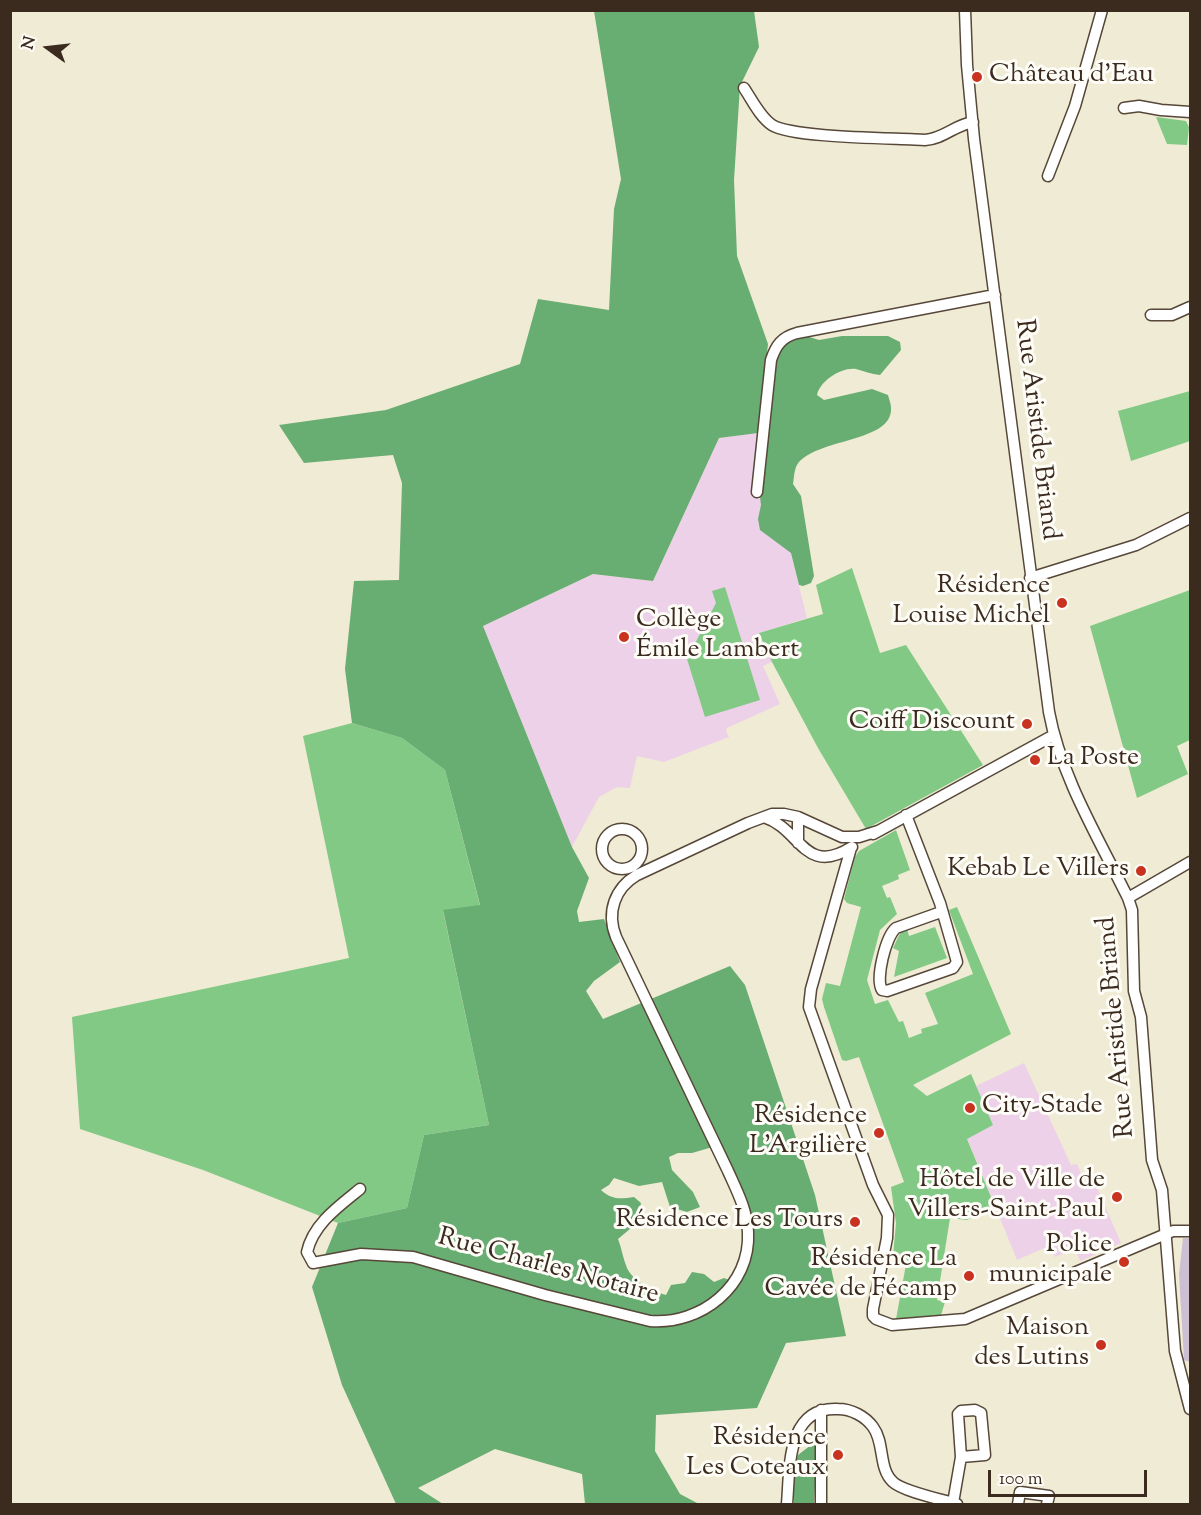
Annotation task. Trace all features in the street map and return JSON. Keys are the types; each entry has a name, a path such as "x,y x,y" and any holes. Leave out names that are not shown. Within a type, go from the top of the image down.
{"street":[{"name":"Rue Aristide Briand","path":"965,10 967,65 973,122 1030,578 1054,735 1070,780 1128,898 1133,918 1134,991 1141,1017 1152,1160 1161,1184 1175,1351 1191,1409"},
{"path":"1048,176 1075,106 1102,10"},
{"path":"744,88 770,123 792,131 925,140 940,137 961,124 973,122"},
{"path":"1124,108 1139,106 1191,112"},
{"path":"757,492 771,360 776,348 784,338 797,333 995,295"},
{"path":"1151,315 1172,315 1191,307"},
{"path":"1030,578 1144,542 1191,518"},
{"name":"Rue Charles Notaire","path":"764,817 775,822 809,853 822,857 838,855 906,815 1054,735"},
{"name":"Rue Charles Notaire","path":"360,1189 334,1209 318,1228 310,1241 307,1252 313,1263 361,1254 413,1257 575,1303 658,1322 692,1316 716,1301 729,1290 739,1274 747,1250 746,1216 741,1199 613,930 611,922 613,904 631,873 778,813 798,817 842,837 859,837 878,831"},
{"path":"906,815 940,903 957,959 953,968 887,991 882,990 879,984 880,975 891,933 896,928 941,912"},
{"path":"798,817 798,843"},
{"path":"851,848 811,989 810,1007 873,1185 888,1215 887,1238 873,1316 880,1321 892,1324 965,1319 1166,1234 1178,1230 1191,1231"},
{"path":"1128,898 1191,862"},
{"path":"820,1504 822,1410"},
{"path":"787,1504 795,1436 808,1417 822,1410 851,1411 867,1421 878,1436 886,1472 895,1484 955,1504 961,1457 958,1414 961,1411 975,1410 981,1413 985,1455 961,1457"},
{"path":"1018,1504 1020,1492 1049,1496 1047,1504"}],"shaded area":[{"name":"Collège Émile Lambert","path":"758,433 775,490 807,618 760,633 772,662 763,666 780,704 727,728 729,737 664,762 637,756 630,788 617,787 599,797 572,847 483,626 593,574 653,581 719,438"},
{"path":"1024,1063 1071,1165 1077,1164 1084,1181 1093,1178 1121,1243 1080,1261 1075,1249 1055,1257 1049,1246 1017,1260 967,1138 993,1125 976,1086"},
{"path":"1183,1238 1190,1238 1190,1362 1184,1360 1179,1274"}],"green space":[{"path":"594,11 754,11 759,47 740,86 734,180 737,256 768,344 758,433 719,438 653,581 593,574 483,626 572,847 589,878 577,911 579,922 604,919 620,962 594,981 586,991 603,1019 730,966 745,985 815,1195 846,1336 786,1343 757,1408 656,1415 655,1451 680,1494 699,1504 585,1504 582,1474 495,1449 418,1488 443,1504 396,1504 342,1385 312,1287 338,1223 407,1208 424,1135 489,1125 443,910 480,905 445,770 402,738 352,723 345,669 354,581 399,580 402,483 393,455 304,463 279,425 386,410 520,364 538,299 609,310 614,209 621,179","holes":["716,1146 748,1235 734,1282 724,1278 714,1282 704,1274 692,1272 685,1283 671,1285 666,1295 644,1285 630,1273 618,1239 637,1223 641,1203 634,1197 616,1198 601,1190 614,1178 639,1186 662,1182 670,1207 687,1212 700,1207 693,1192 672,1170 669,1157 678,1153 692,1153"]},
{"path":"1156,117 1186,121 1189,127 1187,145 1167,144"},
{"path":"797,333 819,340 842,336 888,336 900,342 901,350 880,375 856,369 844,370 827,380 819,390 817,395 824,400 872,389 888,395 891,408 888,419 880,428 819,450 806,456 797,465 793,484 801,496 814,576 811,583 803,586 799,585 791,553 760,530 758,519 761,505 758,480 773,354"},
{"path":"1190,391 1190,441 1131,461 1118,411"},
{"path":"852,568 880,653 906,645 983,765 866,829 818,748 759,633 823,614 816,585"},
{"path":"725,587 760,700 705,717 687,659 716,603 712,591"},
{"path":"1190,590 1190,740 1177,746 1188,774 1137,798 1090,626"},
{"path":"352,723 402,738 445,770 480,906 443,911 489,1125 424,1135 407,1208 338,1223 203,1170 80,1129 72,1017 349,958 303,736"},
{"path":"896,830 910,870 898,875 899,879 882,886 887,898 890,897 897,914 880,930 867,980 875,1004 888,1000 899,1022 903,1021 909,1038 922,1033 921,1029 938,1024 925,993 973,974 949,910 957,907 1011,1034 913,1085 927,1096 971,1074 993,1125 967,1139 996,1209 986,1214 972,1212 971,1218 967,1220 950,1218 937,1300 945,1302 941,1315 937,1318 896,1319 907,1259 893,1256 896,1223 891,1187 904,1182 859,1057 842,1060 822,999 826,983 840,986 861,907 847,903 844,899 855,857 859,851"},
{"path":"935,927 947,958 894,977 899,951 893,948 901,931 907,929 909,936"},
{"path":"811,1445 816,1446 817,1452 814,1504 794,1504 793,1472 798,1455"}],"place":[{"name":"Château d'Eau","path":"977,77"},
{"name":"Résidence Louise Michel","path":"1062,603"},
{"name":"Collège Émile Lambert","path":"624,637"},
{"name":"Coiff Discount","path":"1027,724"},
{"name":"La Poste","path":"1035,760"},
{"name":"Kebab Le Villers","path":"1141,871"},
{"name":"City-Stade","path":"970,1108"},
{"name":"Résidence L’Argilière","path":"879,1133"},
{"name":"Hôtel de Ville de Villers-Saint-Paul","path":"1117,1197"},
{"name":"Résidence Les Tours","path":"855,1222"},
{"name":"Police municipale","path":"1124,1262"},
{"name":"Résidence La Cavée de Fécamp","path":"969,1276"},
{"name":"Maison des Lutins","path":"1101,1345"},
{"name":"Résidence Les Coteaux","path":"838,1455"}]}
